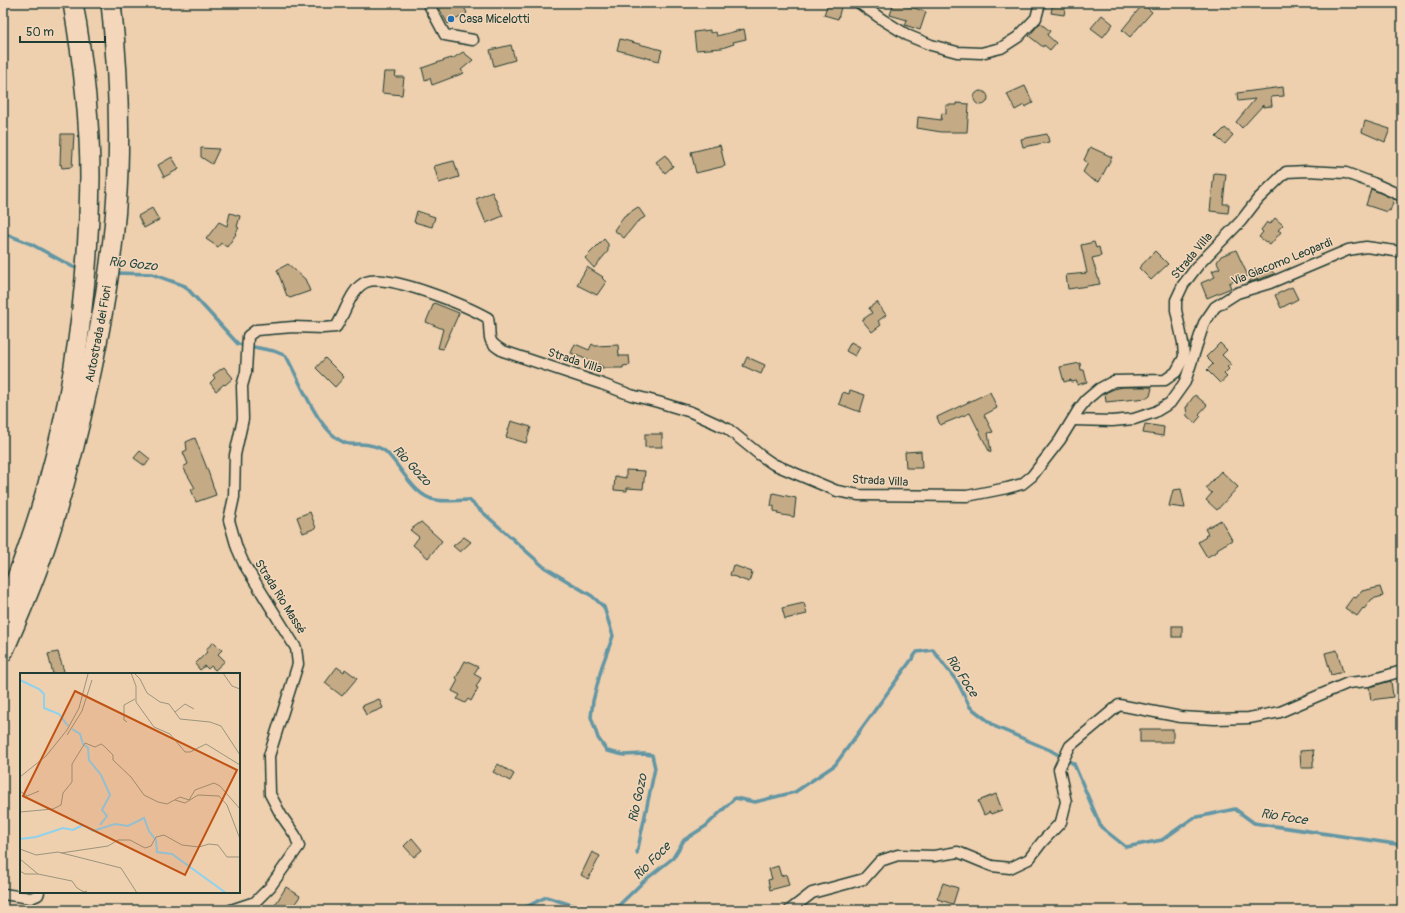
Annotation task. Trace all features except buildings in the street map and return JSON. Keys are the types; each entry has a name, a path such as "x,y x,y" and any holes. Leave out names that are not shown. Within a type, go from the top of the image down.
{"highway":[{"name":"Autostrada dei Fiori","path":"3,652 33,558 73,375 83,304 88,246 90,176 86,106 79,38 73,3"},
{"name":"Autostrada dei Fiori","path":"3,614 33,558 63,488 80,424 106,293 118,171 116,56 111,3"}],"street":[{"path":"428,3 445,35 473,40"},
{"path":"859,3 909,36 931,45 957,52 981,53 1001,48 1018,37 1036,18 1040,3"},
{"name":"Strada Villa","path":"247,353 248,336 256,330 293,327 336,327 342,319 356,290 366,282 382,280 448,299 476,310 488,318 490,340 493,345 504,351 631,395 691,412 728,429 773,464 837,491 859,495 967,496 1022,484 1032,476 1060,440 1073,420 1078,408 1098,389 1114,381 1165,380 1176,372 1184,357 1182,335 1176,310 1176,300 1183,285 1199,264 1241,221 1258,199 1286,172 1346,172 1402,196"},
{"name":"Via Giacomo Leopardi","path":"1073,420 1112,421 1134,419 1155,412 1170,403 1185,382 1188,368 1204,323 1215,307 1237,293 1270,283 1348,250 1366,247 1402,252"},
{"name":"Strada Rio Massé","path":"231,910 255,902 270,887 299,846 295,835 281,815 270,794 269,756 298,664 296,648 244,564 237,548 229,520 234,497 235,455 243,419 242,386 246,372 247,353"},
{"path":"1184,357 1188,368"},
{"path":"790,910 812,893 864,879 880,861 898,855 934,856 958,852 992,866 1010,868 1029,859 1042,842 1061,822 1066,802 1059,769 1070,746 1119,705 1180,717 1215,719 1249,718 1280,712 1348,683 1368,681 1402,672"},
{"path":"3,894 32,898 38,895 39,893"}],"waterway":[{"name":"Rio Gozo","path":"3,233 31,244 73,267 80,268"},
{"name":"Rio Gozo","path":"114,273 152,274 185,286 238,344 274,351 286,356 318,417 335,437 347,444 367,445 384,450 414,487 428,498 444,501 469,500 544,567 592,596 604,607 613,636 602,666 593,701 591,717 598,738 607,751 624,755 652,755 655,768 637,853"},
{"name":"Rio Foce","path":"614,910 644,881 673,858 684,840 706,826 735,798 755,802 795,792 835,765 917,652 933,650 958,683 970,707 996,727 1050,750 1074,764 1101,827 1126,847 1162,840 1193,818 1235,809 1254,823 1402,845"},
{"name":"Rio Foce","path":"520,910 546,897 588,910"}],"place":[{"name":"Casa Micelotti","path":"451,19"}]}
